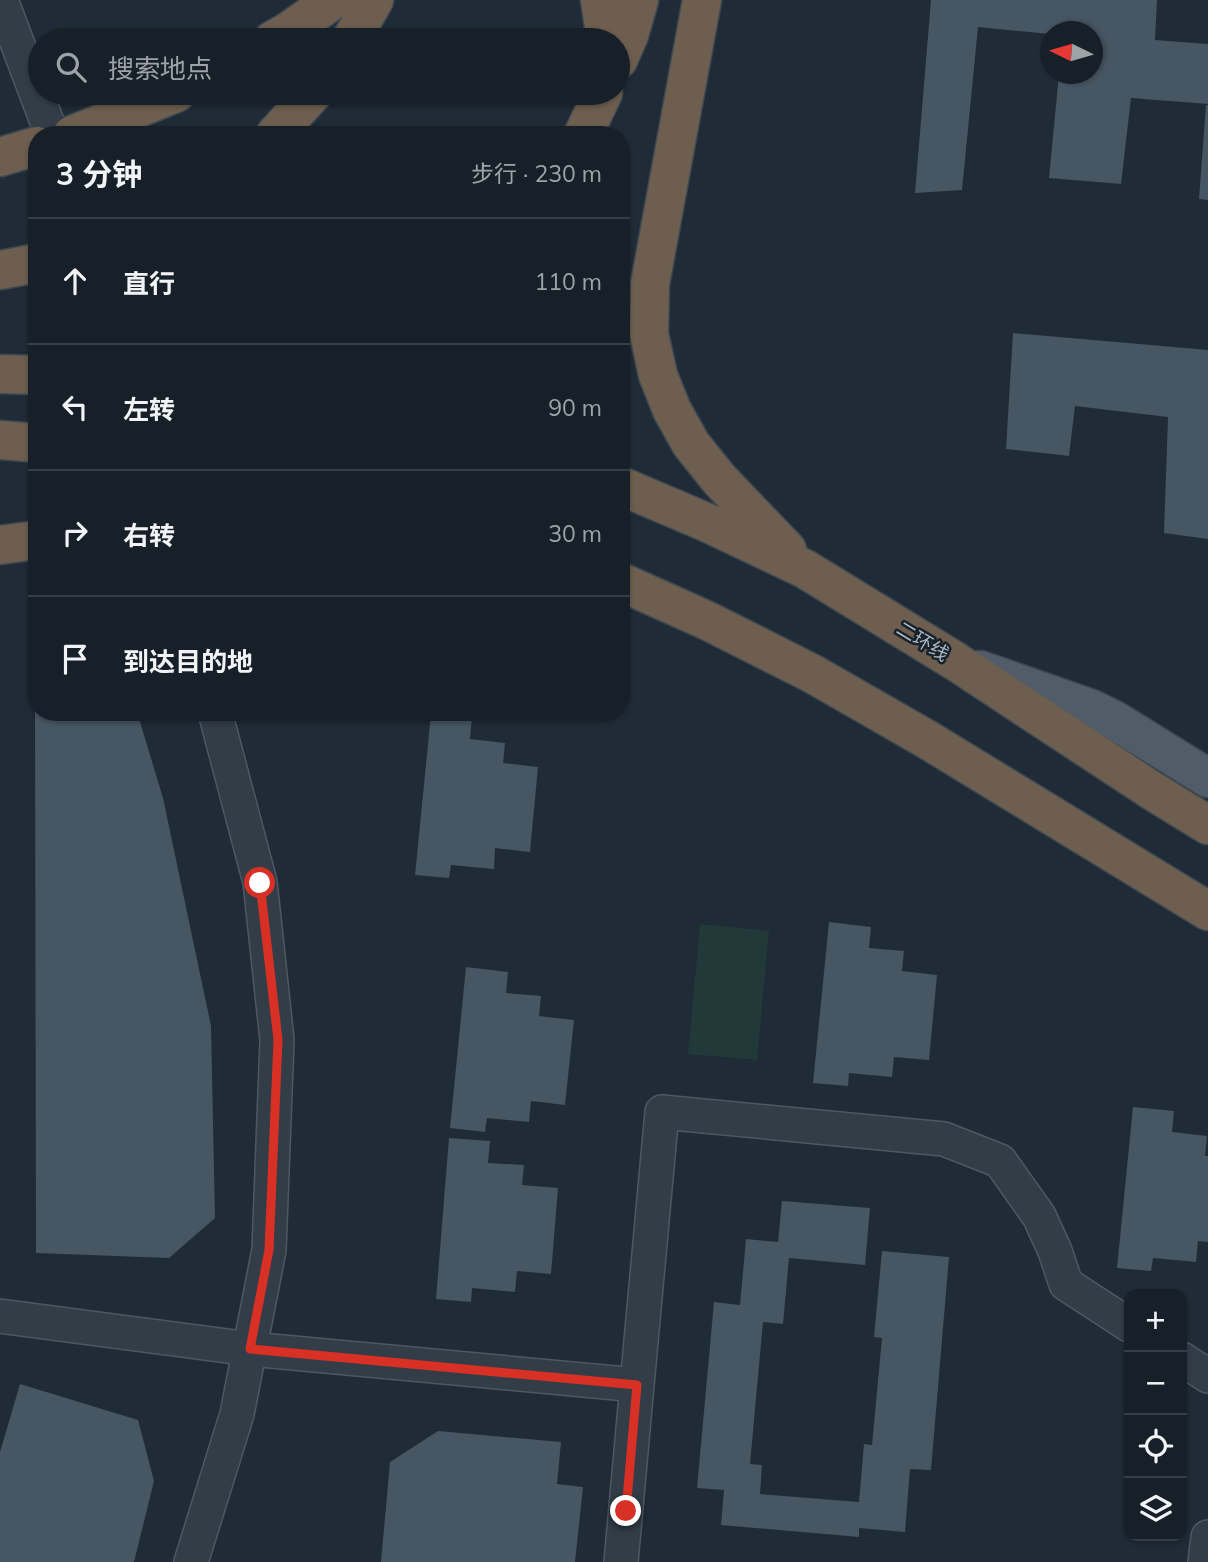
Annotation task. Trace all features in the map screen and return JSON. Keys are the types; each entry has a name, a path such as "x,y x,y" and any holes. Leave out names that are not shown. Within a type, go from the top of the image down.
{"highway":[{"path":"293,28 333,0"},
{"path":"358,28 374,0"},
{"path":"600,0 604,28"},
{"path":"630,32 639,0"},
{"path":"702,0 650,284 649,334 658,375 672,410 691,444 719,479 806,569"},
{"path":"94,126 146,105"},
{"path":"283,126 302,105"},
{"path":"587,126 597,105"},
{"path":"612,105 613,126"},
{"path":"0,157 28,149"},
{"path":"0,270 28,265"},
{"path":"0,374 28,375"},
{"path":"0,440 28,442"},
{"name":"二环线","path":"630,490 806,569 955,661 1208,825"},
{"path":"0,528 28,526"},
{"path":"0,545 28,542"},
{"path":"630,586 708,621 813,674 928,740 1199,907"}],"main road":[{"path":"955,661 1092,709 1208,778"}],"street":[{"path":"1,0 28,71"},
{"path":"41,105 49,126"},
{"path":"191,1562 237,1414 269,1250 278,1040 260,883 217,721"},
{"path":"621,1562 662,1112 944,1139 1000,1161 1040,1216 1066,1284 1124,1322"},
{"path":"0,1316 250,1349 637,1385"},
{"path":"1187,1362 1208,1376"},
{"path":"1205,1562 1208,1537"}],"green space":[{"path":"700,924 769,931 757,1060 688,1054"}],"building":[{"path":"931,0 1157,0 1155,40 1208,44 1208,104 1131,98 1121,184 1049,178 1058,84 1103,84 1103,21 1040,21 1040,33 978,27 962,190 915,193"},
{"path":"1208,105 1208,200 1199,199"},
{"path":"1013,333 1208,350 1208,539 1164,533 1168,417 1075,406 1069,456 1006,449"},
{"path":"35,721 140,721 163,798 211,1026 215,1218 169,1258 36,1253"},
{"path":"430,721 472,721 470,739 505,743 503,763 538,767 530,852 495,848 494,869 451,865 449,878 415,875"},
{"path":"829,922 871,927 869,948 904,951 902,971 937,975 929,1060 894,1057 892,1077 849,1073 848,1086 813,1083"},
{"path":"466,967 508,972 506,993 541,996 539,1016 574,1020 565,1105 531,1101 529,1122 487,1118 485,1132 450,1128"},
{"path":"1133,1107 1174,1111 1172,1132 1207,1136 1205,1156 1208,1156 1208,1242 1198,1241 1196,1262 1153,1258 1151,1271 1117,1268"},
{"path":"449,1138 490,1141 488,1163 524,1165 522,1185 558,1188 551,1274 517,1271 515,1292 472,1288 471,1302 436,1299"},
{"path":"782,1201 870,1208 865,1265 789,1258 783,1324 763,1322 750,1464 762,1465 760,1494 859,1502 864,1444 872,1445 882,1338 874,1337 882,1251 949,1257 931,1470 910,1469 905,1532 859,1528 859,1537 721,1525 724,1490 697,1488 714,1302 740,1305 746,1239 778,1242"},
{"path":"20,1384 138,1420 154,1481 134,1562 0,1562 0,1452"},
{"path":"438,1431 561,1442 557,1484 583,1487 575,1562 381,1562 390,1462"}],"route":[{"path":"260,883 278,1040 269,1250 250,1349 637,1385 626,1511"}]}
